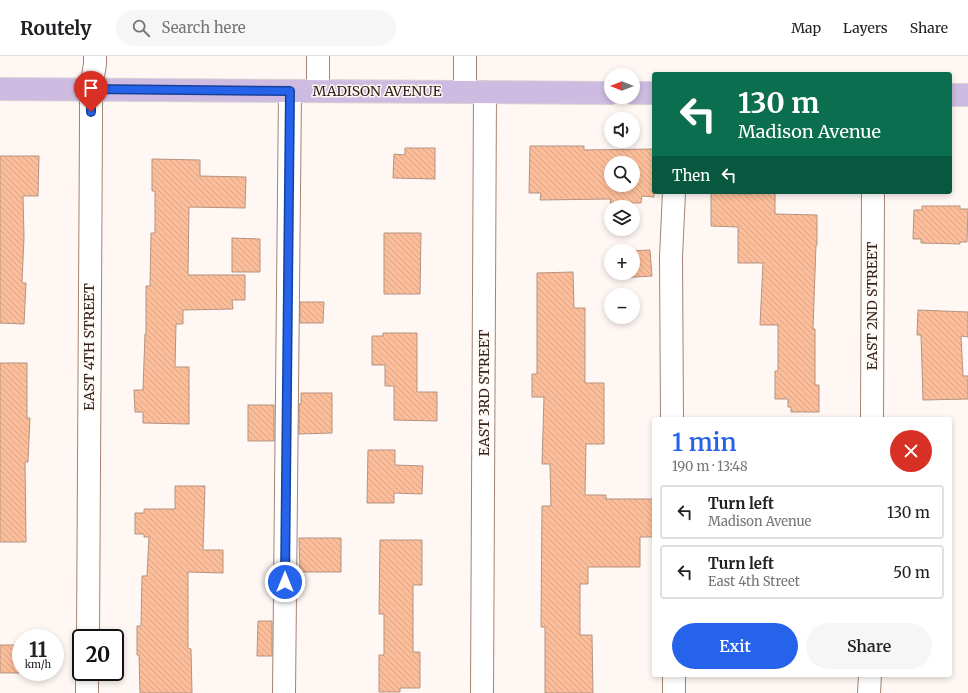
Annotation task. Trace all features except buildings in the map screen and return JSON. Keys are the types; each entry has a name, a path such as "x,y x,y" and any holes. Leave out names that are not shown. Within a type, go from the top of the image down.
{"main road":[{"name":"MADISON AVENUE","path":"0,89 604,93"},
{"path":"640,93 652,93"},
{"path":"952,95 968,95"}],"street":[{"name":"EAST 4TH STREET","path":"88,629 91,89 95,56"},
{"path":"318,56 318,91"},
{"name":"EAST 3RD STREET","path":"465,56 475,92 482,693"},
{"path":"284,693 290,91"},
{"path":"672,417 671,257 674,194"},
{"name":"EAST 2ND STREET","path":"872,417 873,194"},
{"path":"674,677 674,693"},
{"path":"869,693 870,677"},
{"path":"87,681 87,693"}],"route":[{"path":"91,112 91,89 290,91 285,582"}]}
